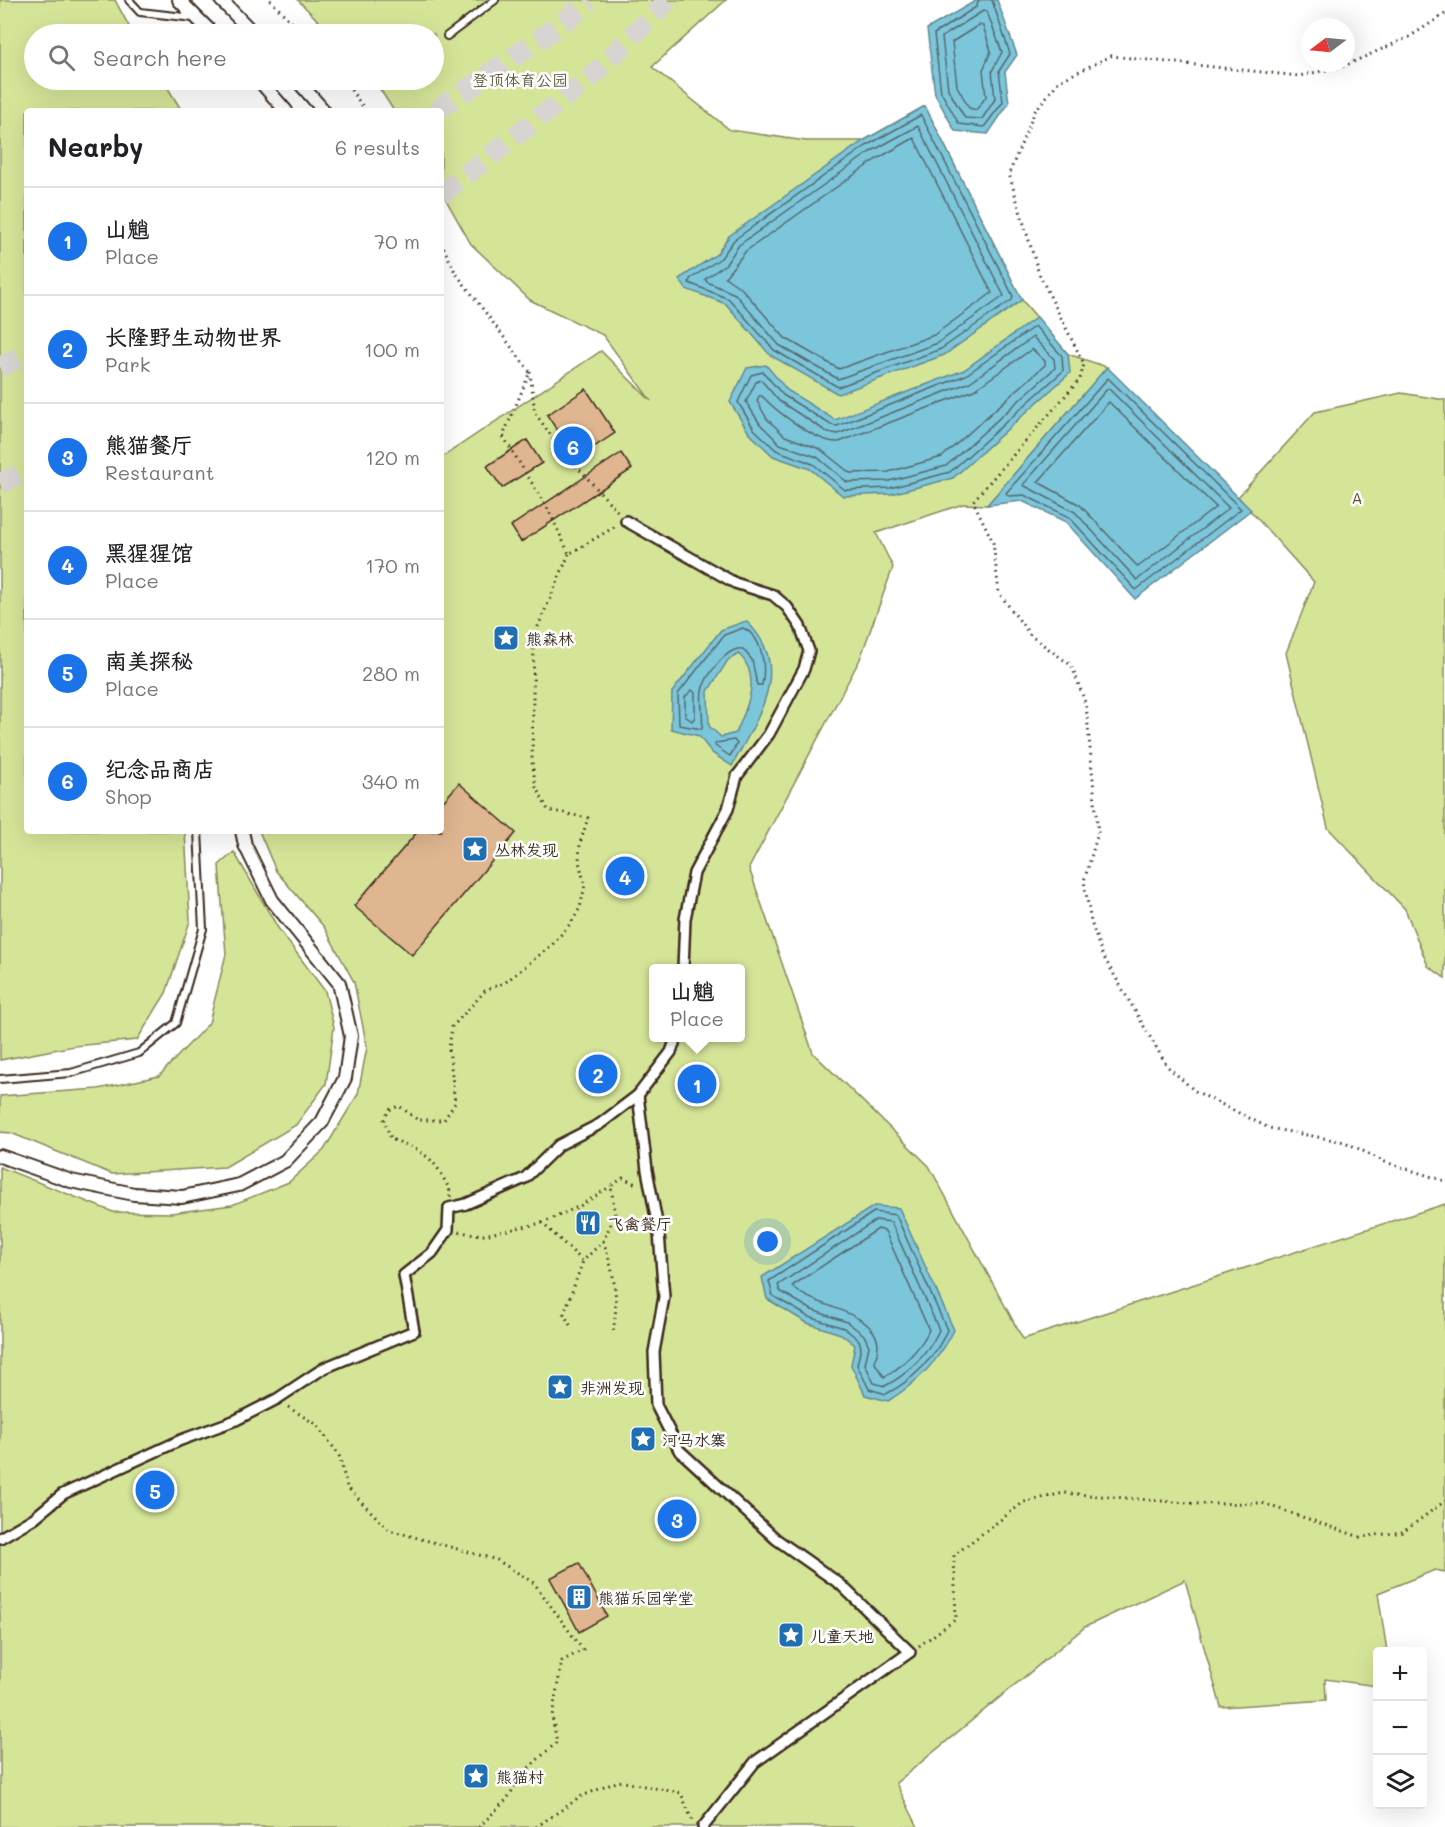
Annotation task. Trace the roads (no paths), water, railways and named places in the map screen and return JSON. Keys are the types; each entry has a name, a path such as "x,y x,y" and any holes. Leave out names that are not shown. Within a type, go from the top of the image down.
{"street":[{"path":"179,0 202,24"},
{"path":"221,0 244,24"},
{"path":"268,90 283,108"},
{"path":"306,90 321,108"},
{"path":"626,521 735,584 773,595 787,607 800,626 809,651 804,669 769,734 737,776 728,809 694,873 685,918 683,964"},
{"path":"0,1156 71,1181 134,1194 182,1197 240,1185 276,1166 285,1161 322,1122 345,1078 351,1036 339,983 272,900 245,845 243,834"},
{"path":"0,1538 34,1518 63,1494 277,1399 324,1368 414,1331 404,1275 432,1253 448,1230 449,1208 466,1204 525,1178 559,1145 600,1124 638,1095 671,1052 675,1042"},
{"path":"638,1095 659,1233 664,1297 654,1352 656,1405 680,1450 776,1539 840,1584 910,1652 755,1762 703,1827"}],"lane":[{"path":"129,0 140,12 195,18"},
{"path":"447,36 495,0"},
{"path":"0,1079 71,1073 139,1053 177,1023 203,929 198,834"}],"water":[{"path":"977,0 997,0 1017,55 1005,72 1009,103 988,134 955,131 935,94 927,29"},
{"path":"925,106 1022,300 944,355 838,394 770,355 726,304 686,289 679,279 717,254 729,236 863,141"},
{"path":"1037,317 1068,354 1070,373 953,478 891,494 843,496 810,469 773,456 749,433 730,402 747,368 766,365 787,390 835,420 964,370"},
{"path":"1107,367 1251,510 1135,599 1066,522 1022,501 987,505"},
{"path":"746,621 760,639 768,656 770,675 767,693 760,712 732,766 712,753 699,736 671,729 672,692 721,630","holes":["739,654 746,663 751,683 748,703 736,733 721,737 709,726 708,691 728,660"]},
{"path":"874,1206 899,1208 954,1330 941,1352 926,1370 888,1401 865,1395 851,1365 855,1345 841,1334 807,1323 767,1299 762,1277"}],"tunnel":[{"path":"440,108 568,19 589,0"},
{"path":"444,192 590,78 668,0"},
{"path":"0,367 24,355"},
{"path":"0,484 24,472"}],"place":[{"name":"纪念品商店","path":"573,446"},
{"name":"熊森林","path":"506,638"},
{"name":"丛林发现","path":"475,849"},
{"name":"黑猩猩馆","path":"625,876"},
{"name":"长隆野生动物世界","path":"598,1074"},
{"name":"山魈","path":"697,1084"},
{"name":"飞禽餐厅","path":"588,1223"},
{"name":"非洲发现","path":"560,1387"},
{"name":"河马水寨","path":"643,1439"},
{"name":"南美探秘","path":"155,1490"},
{"name":"熊猫餐厅","path":"677,1519"},
{"name":"熊猫乐园学堂","path":"579,1597"},
{"name":"儿童天地","path":"791,1635"},
{"name":"熊猫村","path":"476,1776"}],"park label":[{"name":"登顶体育公园","path":"520,79"},
{"name":"A","path":"1357,497"}]}
